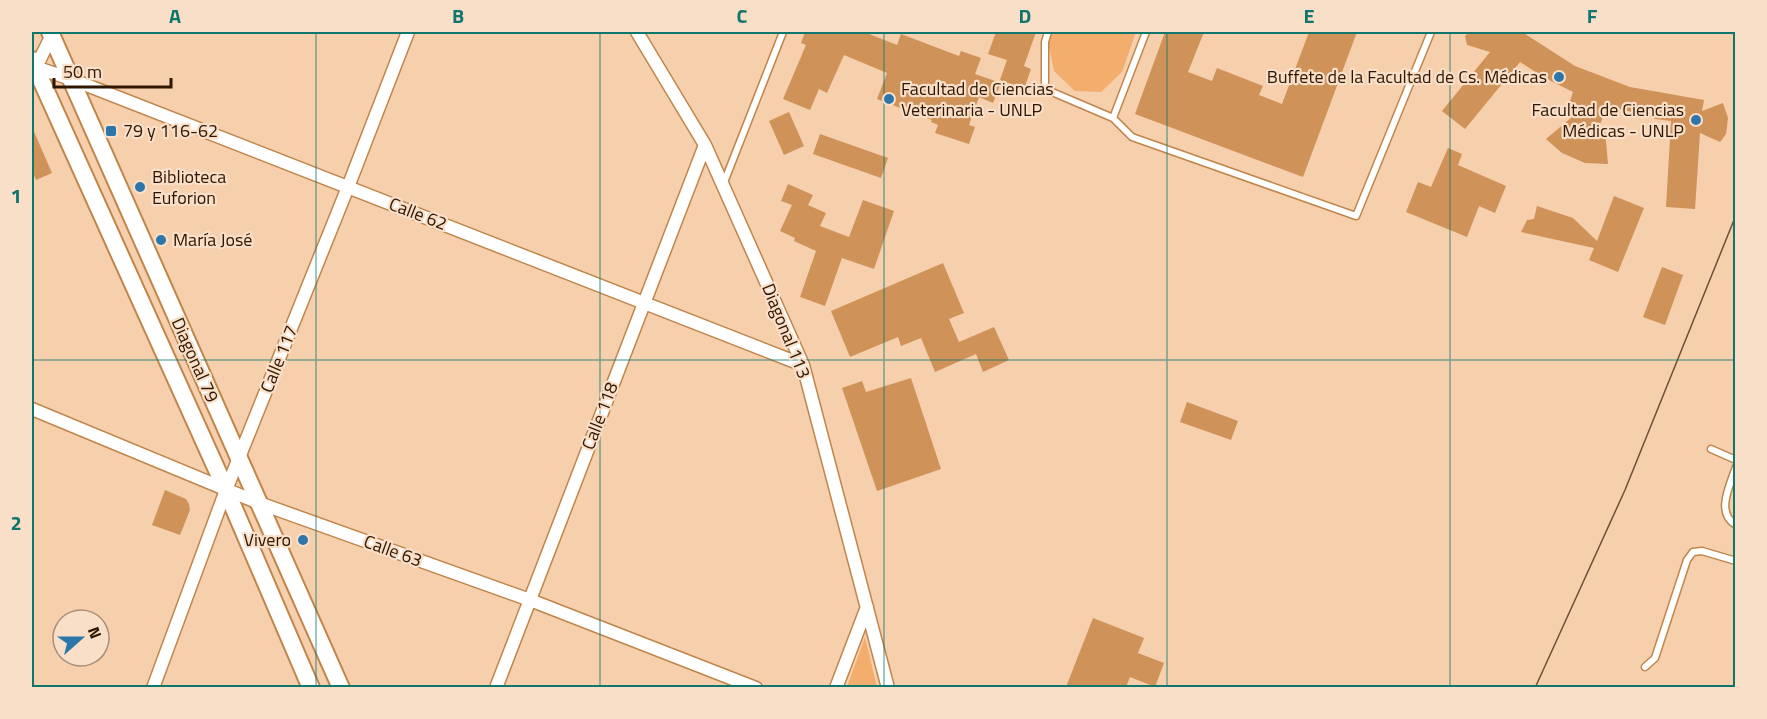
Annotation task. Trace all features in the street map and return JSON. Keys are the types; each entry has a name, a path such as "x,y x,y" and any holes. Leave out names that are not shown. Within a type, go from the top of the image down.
{"main road":[{"name":"Diagonal 79","path":"51,33 341,687"},
{"name":"Diagonal 79","path":"32,68 226,490 311,687"}],"street":[{"name":"Calle 117","path":"153,687 226,490 408,32"},
{"name":"Diagonal 113","path":"637,32 705,145 803,365 888,687"},
{"path":"32,68 51,33"},
{"name":"Calle 62","path":"32,68 71,79 803,365"},
{"name":"Calle 118","path":"496,687 705,145"},
{"name":"Calle 63","path":"32,409 259,503 530,600 756,687"},
{"path":"836,687 867,607"}],"lane":[{"path":"723,185 783,32"},
{"path":"1048,32 1044,42 1045,89 1113,118 1132,137 1356,216 1431,32"},
{"path":"1113,118 1146,32"},
{"path":"1711,448 1736,460"},
{"path":"1736,467 1724,510 1728,521 1736,525"},
{"path":"1645,667 1655,658 1687,560 1693,552 1702,551 1736,561"}],"shaded area":[{"path":"1052,32 1136,32 1122,72 1101,92 1075,91 1054,71 1048,42"},
{"path":"865,637 877,687 847,687"}],"building":[{"path":"805,32 864,32 897,45 901,34 959,56 961,51 981,58 975,74 1001,83 993,103 979,97 969,125 975,127 969,144 935,133 938,125 931,122 932,120 877,99 887,73 844,55 827,93 819,89 810,110 783,99 806,45 801,43"},
{"path":"996,32 1036,32 1024,66 1031,69 1024,89 1000,80 1007,60 988,54"},
{"path":"1165,32 1204,32 1188,72 1212,81 1217,68 1263,86 1259,95 1282,104 1309,32 1357,32 1303,177 1135,114"},
{"name":"Facultad de Ciencias Médicas - UNLP","path":"1470,32 1522,32 1575,66 1630,87 1704,100 1702,111 1723,103 1728,118 1726,134 1720,142 1700,133 1695,209 1666,207 1671,121 1607,105 1599,128 1605,130 1608,164 1585,163 1562,153 1546,139 1572,117 1566,113 1573,92 1520,62 1465,129 1442,111 1490,52 1467,45 1465,36"},
{"path":"789,112 804,146 784,155 769,121"},
{"path":"32,127 52,173 36,180 32,170"},
{"path":"820,134 888,158 881,178 813,154"},
{"path":"1448,148 1462,154 1458,165 1506,186 1495,213 1479,206 1467,237 1406,212 1418,182 1431,187"},
{"path":"788,184 813,195 808,205 826,213 820,226 849,237 863,200 894,211 874,269 842,258 825,306 800,297 816,251 794,241 795,238 780,231 792,205 781,201"},
{"path":"1614,196 1644,208 1618,272 1589,260 1594,248 1521,232 1527,220 1534,219 1537,206 1573,218 1597,241"},
{"path":"943,263 964,313 949,319 959,342 994,327 1009,360 983,372 976,354 935,372 921,338 901,346 898,337 850,357 831,311"},
{"path":"1662,267 1683,275 1665,325 1643,317"},
{"path":"911,378 941,469 877,491 842,388 862,381 866,392"},
{"path":"1187,402 1238,421 1231,440 1180,422"},
{"path":"165,490 186,499 189,504 190,510 180,535 152,525"},
{"path":"1093,618 1144,638 1138,653 1164,663 1155,687 1130,677 1126,687 1066,687"}],"tram line":[{"path":"1535,688 1625,490 1736,215"}],"place":[{"name":"Buffete de la Facultad de Cs. Médicas","path":"1559,77"},
{"name":"Facultad de Ciencias Veterinaria - UNLP","path":"889,99"},
{"name":"Facultad de Ciencias Médicas - UNLP","path":"1696,120"},
{"name":"79 y 116-62","path":"111,131"},
{"name":"Biblioteca Euforion","path":"140,187"},
{"name":"María José","path":"161,240"},
{"name":"Vivero","path":"303,540"}]}
